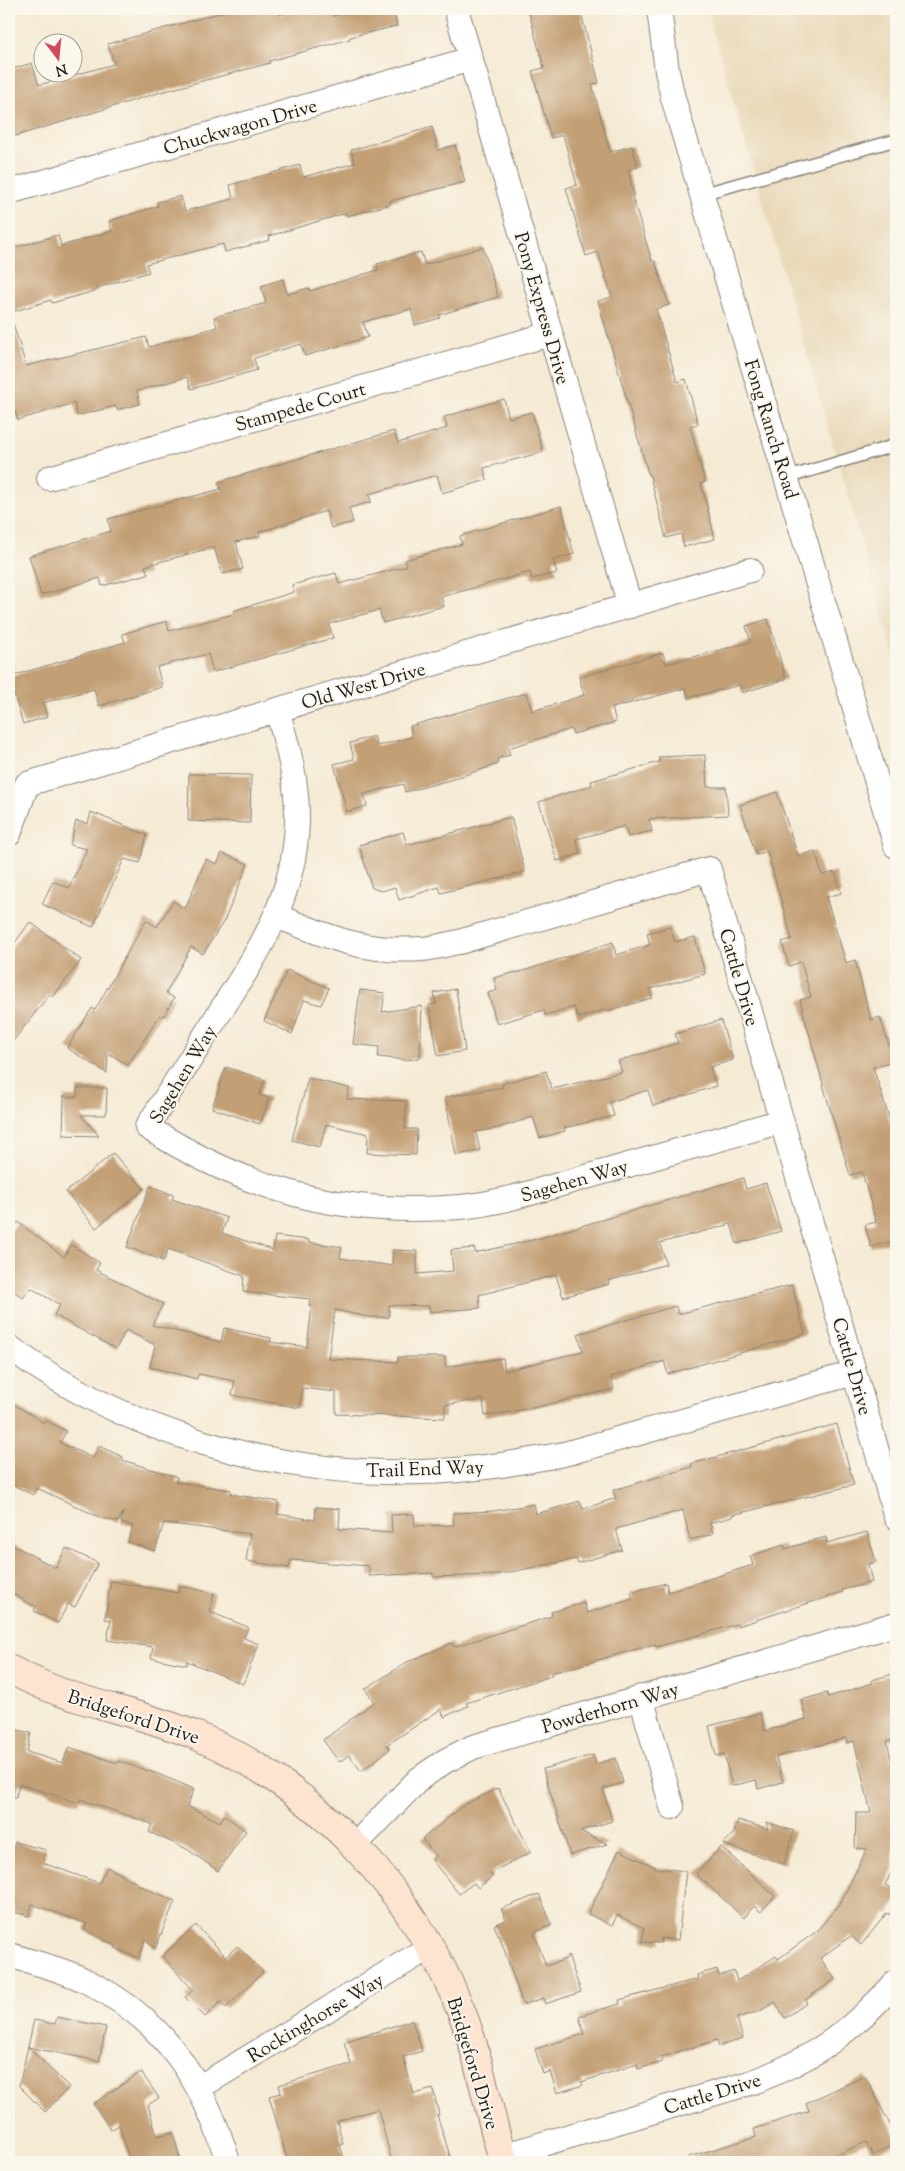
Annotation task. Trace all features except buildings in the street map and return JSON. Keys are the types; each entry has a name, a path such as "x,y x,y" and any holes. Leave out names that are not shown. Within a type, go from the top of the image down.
{"street":[{"name":"Pony Express Drive","path":"456,9 630,606"},
{"name":"Fong Ranch Road","path":"659,9 673,98 896,846"},
{"name":"Chuckwagon Drive","path":"9,192 470,59"},
{"name":"Stampede Court","path":"49,478 550,334"},
{"name":"Old West Drive","path":"9,834 27,784 750,570"},
{"name":"Sagehen Way","path":"277,710 289,748 295,785 297,822 293,859 284,894 277,916 260,949 147,1127 181,1149 224,1170 270,1188 326,1201 364,1207 403,1209 462,1206 510,1199 782,1121"},
{"name":"Cattle Drive","path":"277,916 332,939 368,948 386,950 423,949 458,942 709,869 896,1517"},
{"name":"Trail End Way","path":"9,1347 76,1389 119,1411 185,1437 255,1456 302,1465 373,1472 469,1469 554,1456 854,1373"},
{"name":"Powderhorn Way","path":"354,1846 419,1779 445,1761 473,1747 896,1624"},
{"name":"Bridgeford Drive","path":"9,1669 40,1685 68,1695 149,1718 198,1736 245,1760 289,1789 329,1821 389,1885 430,1947 448,1981 473,2047 503,2159"},
{"path":"641,1698 672,1807"},
{"name":"Rockinghorse Way","path":"200,2087 430,1947"},
{"path":"9,1955 54,1968 87,1982 118,1999 146,2021 171,2046 200,2087 215,2122 228,2162"},
{"name":"Cattle Drive","path":"503,2159 753,2082 783,2070 825,2047 855,2024 896,1982"}],"lane":[{"path":"702,194 896,140"},
{"path":"786,478 896,445"}],"shaded area":[{"path":"709,9 896,9 896,661 712,27"}]}
